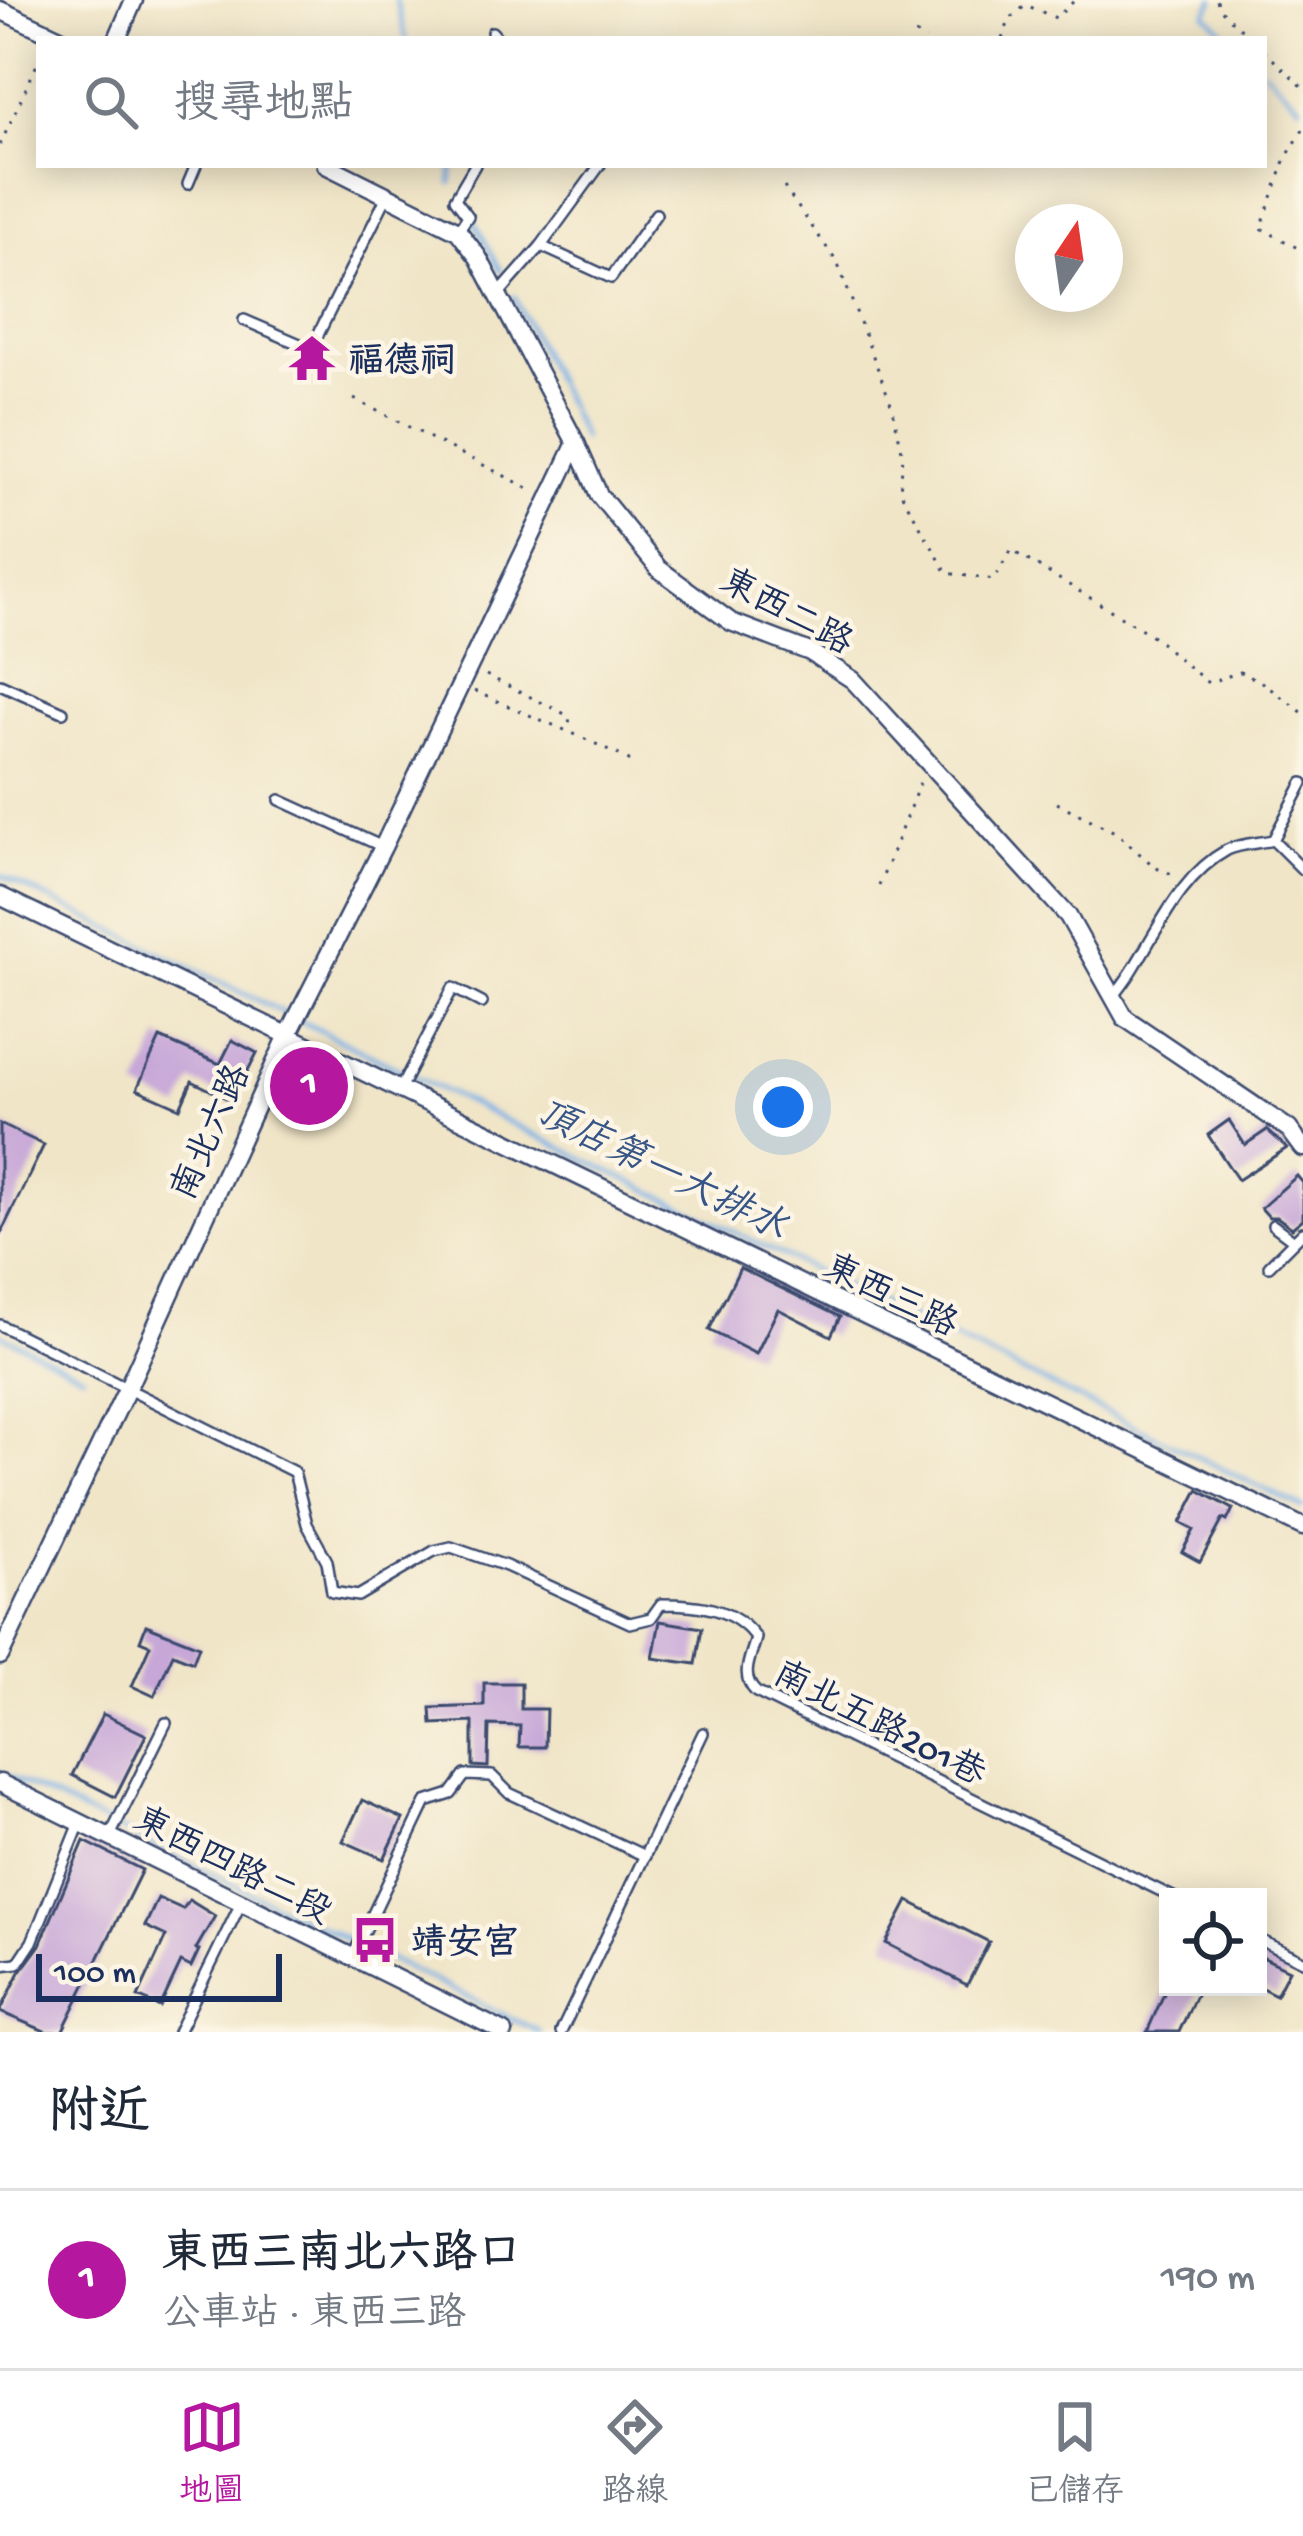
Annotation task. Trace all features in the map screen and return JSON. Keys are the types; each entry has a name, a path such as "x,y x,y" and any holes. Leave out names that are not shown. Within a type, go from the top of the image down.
{"street":[{"path":"118,36 134,0"},
{"path":"0,10 56,36"},
{"path":"332,168 458,231"},
{"name":"東西二路","path":"458,231 478,257 599,495 659,569 731,622 810,652 854,680 1068,916 1125,1018 1289,1129 1303,1148"},
{"name":"南北六路","path":"0,1655 128,1387 286,1037 383,847 576,443"},
{"name":"東西三路","path":"0,896 1303,1527"},
{"name":"東西四路二段","path":"0,1783 504,2032"}],"lane":[{"path":"188,184 195,168"},
{"path":"458,231 468,216 455,199 473,168"},
{"path":"496,297 541,246 598,168"},
{"path":"244,320 311,349 388,194"},
{"path":"541,246 610,278 656,214"},
{"path":"0,684 63,712"},
{"path":"1112,998 1131,976 1173,899 1228,850 1273,840 1303,783"},
{"path":"280,800 383,847"},
{"path":"1273,840 1303,870"},
{"path":"399,1091 453,988 482,1003"},
{"path":"1273,1225 1293,1240"},
{"path":"1269,1266 1303,1232"},
{"path":"0,1325 128,1387"},
{"name":"南北五路201巷","path":"128,1387 294,1472 307,1524 327,1561 332,1592 358,1595 434,1551 451,1547 506,1566 630,1623 651,1618 661,1604 697,1604 725,1613 746,1624 756,1638 746,1670 756,1692 1159,1890"},
{"path":"110,1837 166,1723"},
{"path":"562,2032 703,1733"},
{"path":"352,1958 426,1802 451,1794 465,1775 492,1776 509,1793 645,1856"},
{"path":"0,1966 18,1964 32,1942 80,1823"},
{"path":"178,2032 241,1903"},
{"path":"1267,1943 1303,1961"}],"path":[{"path":"1003,36 1010,19 1026,5 1056,18 1075,0"},
{"path":"1217,0 1219,8 1249,36"},
{"path":"915,34 919,36"},
{"path":"1267,54 1303,88"},
{"path":"0,145 36,67"},
{"path":"1303,130 1286,158 1262,228 1303,251"},
{"path":"784,187 837,262 892,406 903,455 900,491 947,573 994,580 1011,550 1150,634 1208,683 1240,672 1303,713"},
{"path":"354,399 550,499"},
{"path":"466,676 569,716 570,730"},
{"path":"466,676 536,720 570,730 633,762"},
{"path":"879,886 927,765"},
{"path":"1057,803 1115,832 1156,868 1191,880"}],"building":[{"path":"160,1038 220,1064 232,1040 257,1053 232,1101 192,1081 180,1108 137,1089"},
{"path":"1229,1120 1245,1145 1267,1130 1287,1148 1238,1180 1208,1135"},
{"path":"0,1124 44,1145 0,1235"},
{"path":"1297,1176 1303,1183 1303,1219 1292,1228 1261,1208"},
{"path":"740,1268 840,1317 831,1336 778,1309 756,1354 709,1330"},
{"path":"1198,1490 1233,1509 1200,1562 1182,1552 1194,1530 1181,1523"},
{"path":"660,1621 702,1628 696,1664 653,1658"},
{"path":"146,1625 199,1646 193,1662 173,1654 154,1696 132,1686 150,1645 140,1641"},
{"path":"484,1683 521,1683 521,1709 546,1709 545,1747 519,1747 520,1726 489,1725 488,1767 473,1766 473,1722 432,1724 431,1708 484,1706"},
{"path":"103,1714 146,1735 115,1797 72,1775"},
{"path":"362,1800 403,1819 384,1859 343,1841"},
{"path":"84,1841 142,1870 62,2032 47,2032 0,2012 40,1945"},
{"path":"158,1898 183,1909 189,1900 215,1916 191,1967 181,1962 160,2007 138,1997 166,1936 145,1926"},
{"path":"908,1901 989,1942 967,1985 886,1943"},
{"path":"1267,1959 1289,1970 1276,1995 1267,1990"},
{"path":"1163,1996 1196,1996 1179,2032 1147,2032"}],"waterway":[{"path":"396,0 405,36"},
{"path":"1214,0 1206,14 1229,36"},
{"path":"1267,73 1300,105"},
{"path":"451,183 453,168"},
{"path":"466,206 501,271"},
{"path":"514,297 583,438"},
{"name":"頂店第一大排水","path":"0,875 1303,1508"},
{"path":"0,1334 83,1375"},
{"path":"0,1772 540,2032"}],"place":[{"name":"福德祠","path":"312,358"},
{"name":"東西三南北六路口","path":"309,1086"},
{"name":"靖安宮","path":"375,1940"}]}
